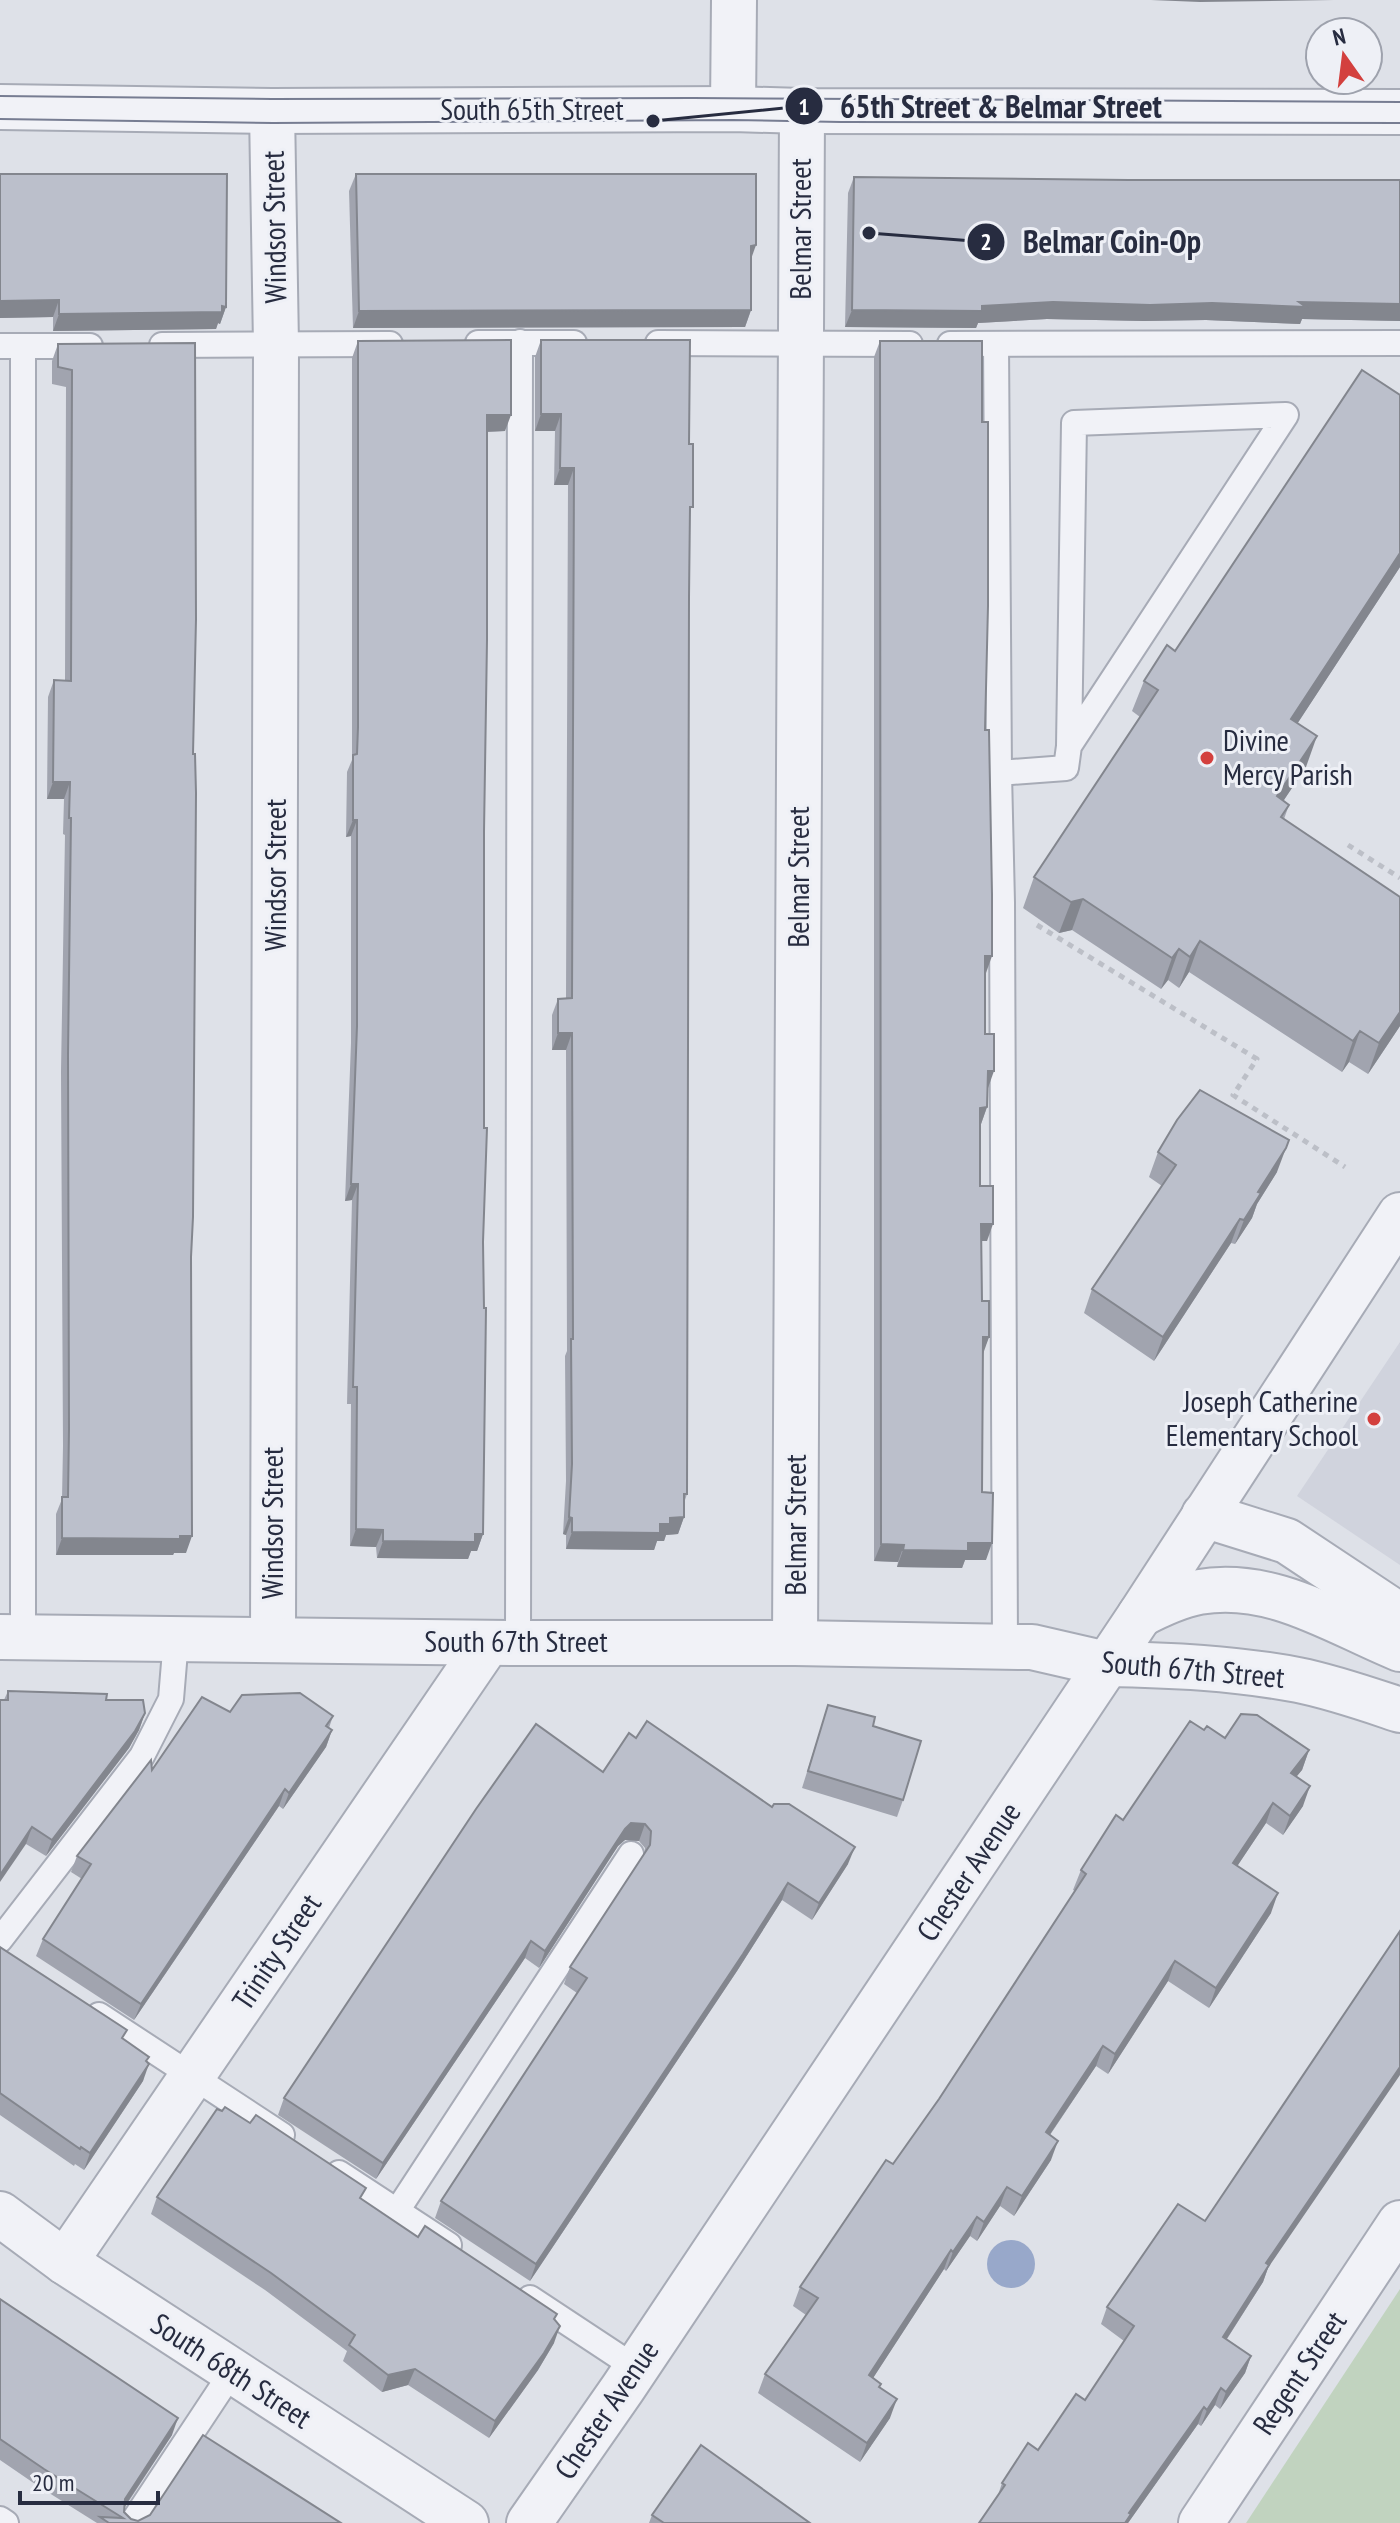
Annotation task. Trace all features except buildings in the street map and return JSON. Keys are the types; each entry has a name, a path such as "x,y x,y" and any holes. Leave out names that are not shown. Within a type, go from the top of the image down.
{"street":[{"path":"733,109 734,0"},
{"name":"South 65th Street","path":"0,107 272,111 733,109 1400,112"},
{"name":"Windsor Street","path":"272,111 276,345 273,1639"},
{"name":"Belmar Street","path":"795,1643 802,111"},
{"name":"Chester Avenue","path":"529,2523 1140,1615 1400,1215"},
{"path":"1204,1515 1287,1541 1400,1616"},
{"name":"South 67th Street","path":"1018,1647 1104,1629 1170,1600 1224,1590 1303,1604 1400,1649"},
{"name":"South 67th Street","path":"12,1637 1018,1647 1106,1664 1224,1668 1301,1681 1400,1710"},
{"name":"Trinity Street","path":"65,2262 192,2076 503,1643"},
{"name":"South 68th Street","path":"0,2214 65,2262 466,2523"},
{"name":"Regent Street","path":"1201,2523 1400,2223"}],"lane":[{"path":"503,1643 520,342"},
{"path":"12,1637 12,346 414,343"},
{"path":"459,343 598,343"},
{"path":"630,343 1400,343"},
{"path":"996,344 999,773 1018,1647"},
{"path":"999,773 1066,768 1069,746 1074,423 1286,415 1069,746"},
{"path":"4,1949 142,1756 171,1699 176,1639"},
{"path":"397,2211 631,1854"},
{"path":"77,2000 474,2261"},
{"path":"512,2287 636,2368"},
{"path":"132,2523 232,2372"}],"path":[{"path":"1348,845 1400,878"},
{"path":"1002,903 1257,1059 1233,1095 1345,1167"}],"shaded area":[{"name":"Joseph Catherine Elementary School","path":"1400,1342 1400,1565 1297,1496"}],"green space":[{"path":"1400,2289 1400,2523 1246,2523"}],"water":[{"path":"1011,2240 1020,2241 1028,2247 1034,2255 1034,2273 1028,2281 1020,2287 1011,2288 1002,2287 994,2281 988,2273 987,2264 988,2255 994,2247 1002,2241"}],"tram line":[{"path":"0,96 1400,102"},
{"path":"0,119 273,123 733,120 1400,123"}],"place":[{"name":"65th Street & Belmar Street","path":"653,121"},
{"name":"Belmar Coin-Op","path":"869,233"},
{"name":"Divine Mercy Parish","path":"1207,758"},
{"name":"Joseph Catherine Elementary School","path":"1374,1419"}]}
